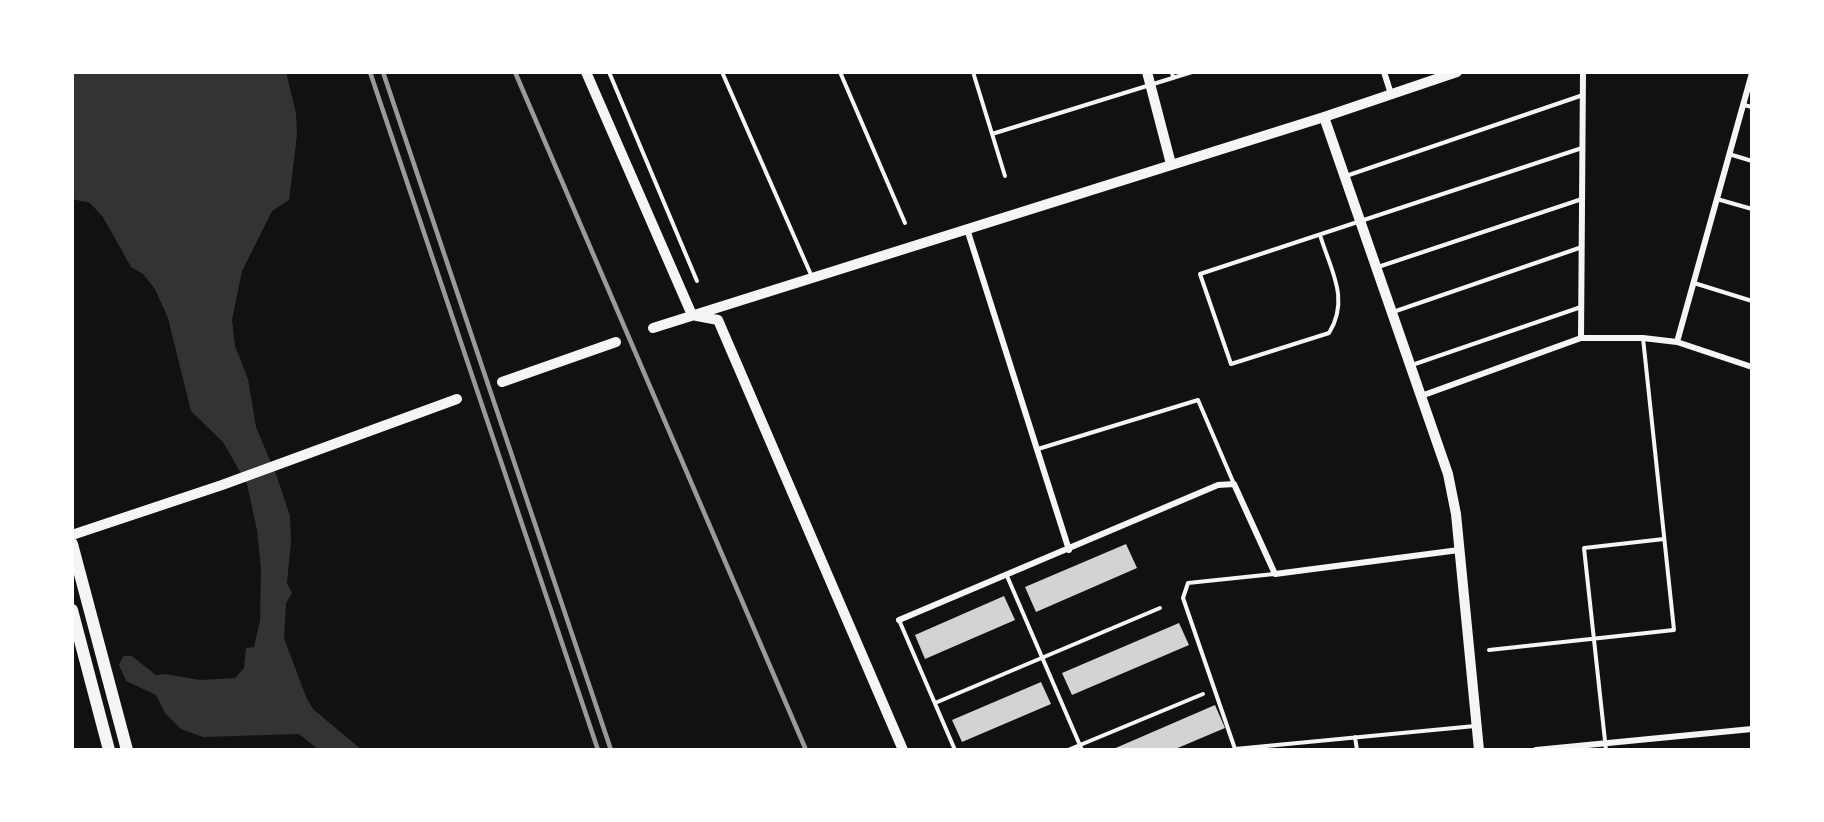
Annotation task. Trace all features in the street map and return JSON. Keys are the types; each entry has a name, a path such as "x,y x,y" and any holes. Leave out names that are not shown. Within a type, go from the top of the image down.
{"main road":[{"path":"72,544 127,750"},
{"path":"72,610 109,750"}],"street":[{"path":"586,72 692,315"},
{"path":"1147,72 1172,164"},
{"path":"1384,72 1391,94"},
{"path":"653,328 1324,117 1457,72"},
{"path":"1581,338 1584,72"},
{"path":"1677,342 1752,73"},
{"path":"1324,117 1448,474 1459,550 1479,750"},
{"path":"967,228 1069,550"},
{"path":"692,315 718,320 903,750"},
{"path":"1421,396 1581,338 1643,338 1677,342 1752,367"},
{"path":"502,382 616,342"},
{"path":"72,535 222,485 457,399"},
{"path":"899,620 1218,485 1234,484 1275,574 1459,550"},
{"path":"1536,750 1606,747 1752,729"}],"lane":[{"path":"609,72 697,280"},
{"path":"723,72 812,277"},
{"path":"840,72 905,223"},
{"path":"973,72 1005,176"},
{"path":"1172,72 1173,78"},
{"path":"992,134 1192,72"},
{"path":"1345,176 1583,95"},
{"path":"1743,105 1752,107"},
{"path":"1320,235 1341,300 1338,319 1329,333 1231,364 1200,273 1583,148"},
{"path":"1729,154 1752,161"},
{"path":"1377,267 1582,199"},
{"path":"1717,199 1752,209"},
{"path":"1392,312 1582,247"},
{"path":"1694,283 1752,301"},
{"path":"1411,366 1581,307"},
{"path":"1489,650 1674,630 1643,338"},
{"path":"1037,450 1198,400 1234,484"},
{"path":"1606,747 1584,548 1664,539"},
{"path":"1275,574 1188,583 1183,598 1235,749 1476,726"},
{"path":"1007,576 1081,748"},
{"path":"935,704 1160,608"},
{"path":"899,620 955,750"},
{"path":"1068,750 1081,748 1203,694"},
{"path":"1355,737 1357,750"}],"shaded area":[{"path":"72,72 286,72 296,113 297,135 289,200 272,211 242,271 232,320 235,346 248,379 256,427 290,516 291,542 287,583 292,593 286,603 284,638 306,697 313,709 362,750 319,750 299,734 203,737 181,729 165,713 156,695 126,681 119,665 123,656 132,656 156,675 165,674 200,680 235,678 244,668 246,648 254,647 260,621 261,568 257,530 247,484 223,442 191,411 168,318 155,289 143,274 131,267 103,217 90,203 72,199"}],"building":[{"path":"1126,544 1137,568 1036,612 1025,587"},
{"path":"1004,596 1015,620 925,659 915,635"},
{"path":"1179,623 1189,645 1072,695 1062,673"},
{"path":"1041,682 1051,704 962,742 952,720"},
{"path":"1215,705 1225,728 1173,750 1111,750"}],"railway":[{"path":"370,72 598,750"},
{"path":"383,72 611,750"},
{"path":"515,72 806,750"}]}
